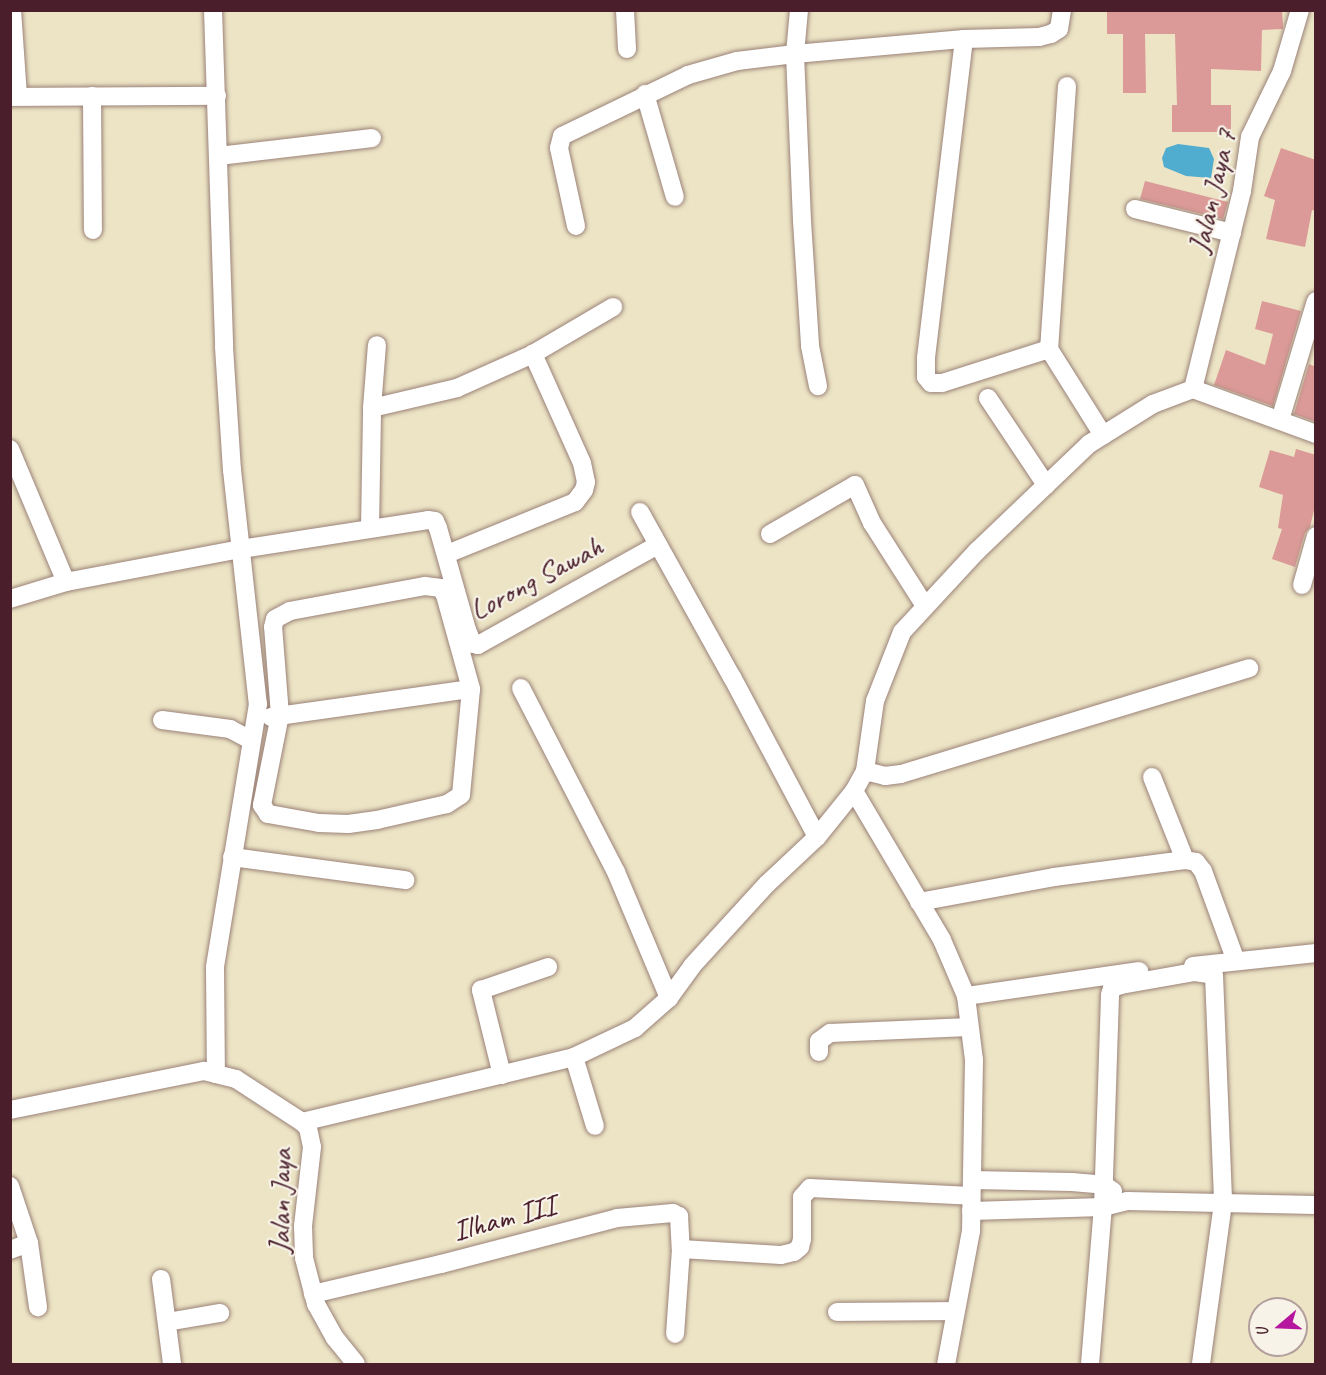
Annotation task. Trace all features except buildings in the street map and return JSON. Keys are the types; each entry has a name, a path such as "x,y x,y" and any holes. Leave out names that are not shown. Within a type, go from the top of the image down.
{"street":[{"path":"12,10 14,96 217,96"},
{"path":"213,10 226,369 232,470 256,665 258,704 215,968 216,1074"},
{"path":"625,10 627,49"},
{"path":"799,10 795,54 810,346 818,387"},
{"path":"576,226 559,148 560,139 565,133 645,94 688,75 737,61 964,39 1051,34 1059,29 1062,10"},
{"name":"Jalan Jaya 7","path":"1193,389 1232,233 1250,137 1282,71 1300,10"},
{"path":"964,39 926,358 926,377 931,383 942,382 1049,349"},
{"path":"1067,86 1049,349 1103,435"},
{"path":"645,94 675,197"},
{"path":"92,96 93,230"},
{"path":"219,156 372,138"},
{"path":"1135,209 1232,233"},
{"path":"1280,420 1316,302"},
{"path":"372,408 457,388 534,354 613,307"},
{"path":"370,528 372,408 376,345"},
{"path":"447,554 575,502 584,490 586,482 582,463 534,354"},
{"path":"302,1122 574,1057 635,1028 669,998 707,950 767,884 817,837 854,791 865,771 875,701 902,632 977,551 1089,444 1153,404 1193,389 1316,434"},
{"path":"988,398 1047,484"},
{"path":"10,449 66,582"},
{"path":"770,534 855,485 872,523 925,606"},
{"path":"640,512 817,837"},
{"name":"Lorong Sawah","path":"10,599 66,582 241,549 418,520 435,521 447,554 466,630 474,644 478,645 658,545"},
{"path":"1302,585 1316,536"},
{"path":"407,588 441,588 471,689 461,795 447,804 377,820 319,823 273,816 264,811 265,787 280,715 273,627 275,619 290,611 407,588"},
{"path":"865,771 885,776 902,774 1249,668"},
{"path":"521,688 616,872 669,998"},
{"path":"255,720 471,689"},
{"path":"162,720 230,729 251,740"},
{"path":"1152,777 1185,860"},
{"path":"854,791 942,940 966,996 974,1060 971,1231 946,1365"},
{"path":"232,857 405,880"},
{"path":"919,902 1054,877 1185,860 1196,861 1203,871 1236,961"},
{"path":"966,996 1092,976 1316,953"},
{"path":"502,1075 481,990 548,968"},
{"path":"1090,1365 1103,1207 1112,988 1178,975 1210,973 1215,975 1223,1203 1201,1365"},
{"path":"819,1052 819,1041 830,1033 969,1027"},
{"path":"574,1057 595,1126"},
{"name":"Jalan Jaya","path":"10,1110 204,1071 236,1079 302,1122 308,1128 312,1147 303,1243 313,1294 325,1322 356,1365"},
{"path":"972,1196 1045,1182 1104,1185 1127,1201"},
{"path":"1045,1182 1046,1208"},
{"path":"10,1186 29,1243 38,1307"},
{"path":"681,1249 781,1255 794,1252 800,1247 802,1239 802,1197 804,1192 810,1188 972,1196 1046,1208 1103,1207 1127,1201 1316,1205"},
{"name":"Ilham III","path":"313,1294 441,1264 607,1220 654,1213 673,1213 679,1216 681,1249 675,1334"},
{"path":"10,1250 29,1243"},
{"path":"161,1279 172,1365"},
{"path":"837,1312 955,1311"},
{"path":"167,1323 220,1313"}],"water":[{"path":"1178,144 1209,148 1214,159 1211,178 1186,176 1164,167 1162,158 1166,148"}]}
